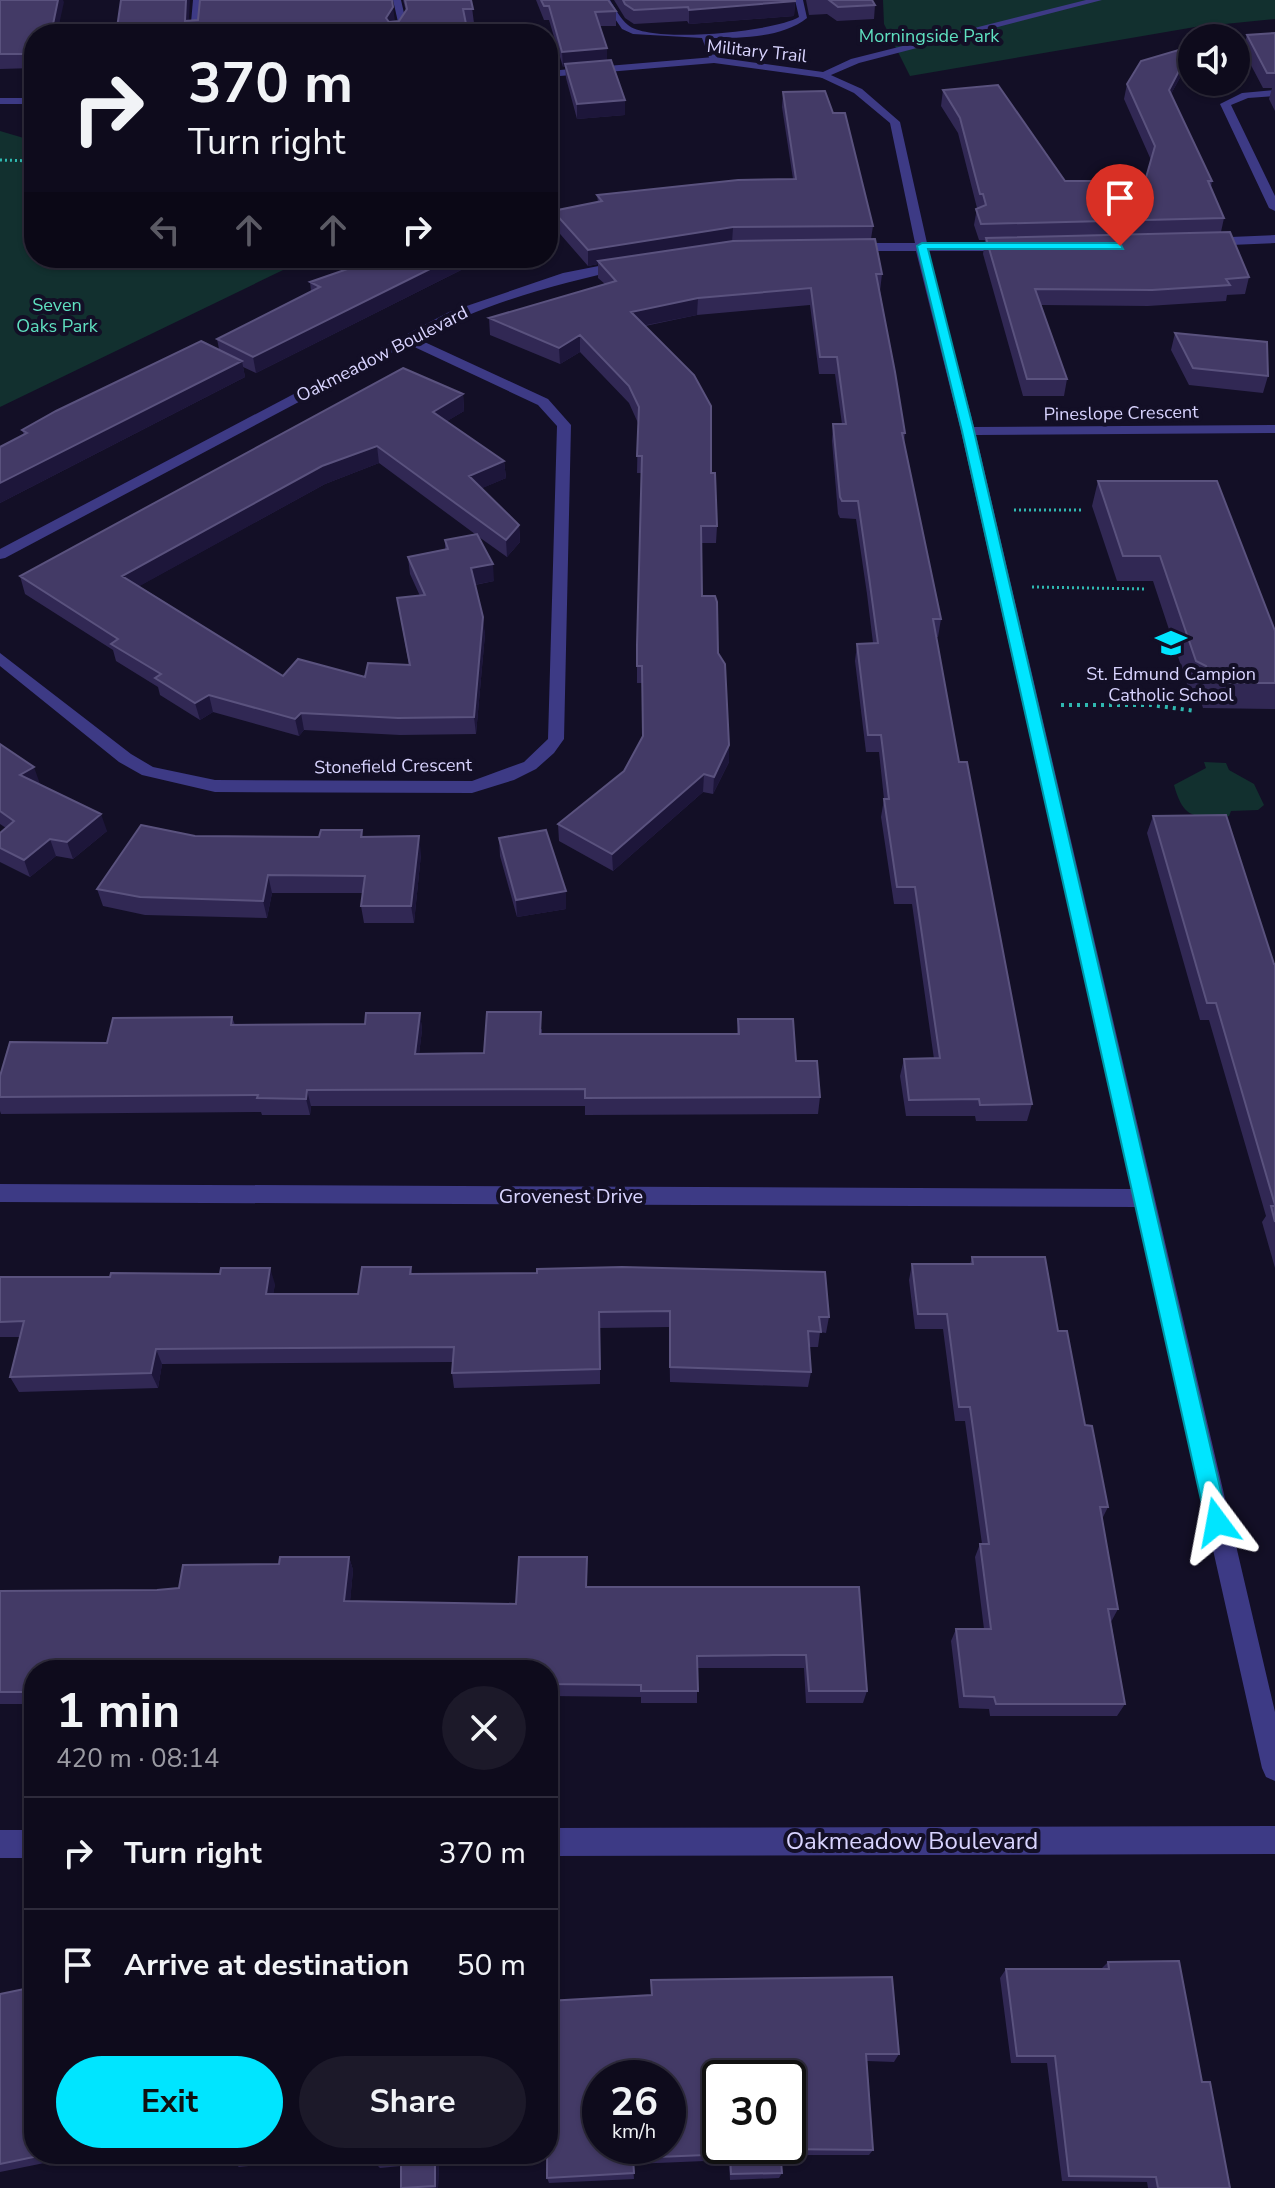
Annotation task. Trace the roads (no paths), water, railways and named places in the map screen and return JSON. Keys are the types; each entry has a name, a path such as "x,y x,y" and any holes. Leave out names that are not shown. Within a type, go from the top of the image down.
{"street":[{"name":"Military Trail","path":"558,73 714,60 824,75 855,61 1097,0"},
{"path":"824,75 858,91 895,122 1275,1768"},
{"path":"1275,93 1246,95 1225,104 1275,208"},
{"path":"0,101 24,101"},
{"path":"1195,243 1275,239"},
{"path":"830,247 1023,247"},
{"name":"Oakmeadow Boulevard","path":"0,555 408,339 489,300 567,276 640,262"},
{"name":"Stonefield Crescent","path":"0,658 125,758 148,771 215,786 472,787 512,777 546,755 556,739 564,425 543,402 408,339"},
{"name":"Pineslope Crescent","path":"968,431 1275,429"},
{"name":"Grovenest Drive","path":"0,1193 1141,1198"},
{"name":"Oakmeadow Boulevard","path":"558,1842 1275,1840"},
{"path":"0,1844 24,1844"}],"lane":[{"path":"195,24 197,0"},
{"path":"397,0 401,24"},
{"path":"606,0 625,27 636,32 706,37 790,27 803,18 799,0"},
{"path":"706,37 714,60"}],"place":[{"name":"St. Edmund Campion Catholic School","path":"1171,643"}],"park label":[{"name":"Morningside Park","path":"929,36"},
{"name":"Seven Oaks Park","path":"57,315"}]}
